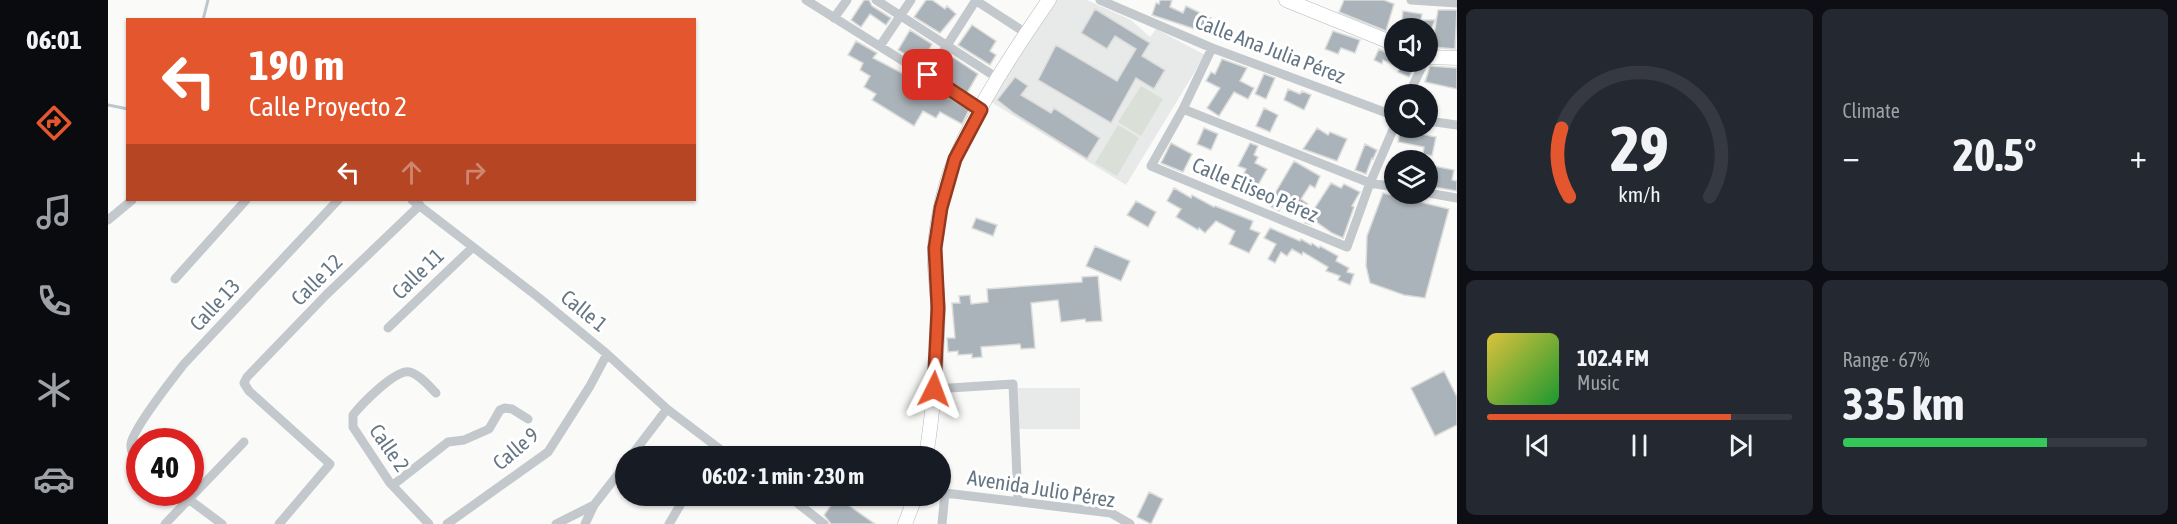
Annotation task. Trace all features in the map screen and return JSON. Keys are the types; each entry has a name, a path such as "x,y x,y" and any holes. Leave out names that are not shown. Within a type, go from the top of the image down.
{"street":[{"path":"806,0 981,110"},
{"path":"834,18 847,0"},
{"path":"876,0 999,79"},
{"path":"880,46 911,0"},
{"path":"928,75 976,0 1026,33"},
{"path":"927,446 934,389 938,308 935,248 941,208 955,159 1026,33 1049,0"},
{"name":"Calle Ana Julia Pérez","path":"1100,0 1212,48 1384,112"},
{"path":"1286,0 1384,40"},
{"path":"1411,0 1457,3"},
{"name":"Calle Eliseo Pérez","path":"1212,48 1183,109 1151,166 1347,247 1389,138"},
{"path":"1438,57 1457,58"},
{"path":"1183,109 1370,183 1384,185"},
{"path":"1438,122 1457,125"},
{"path":"1438,195 1457,198"},
{"path":"108,220 131,201"},
{"path":"175,279 245,201"},
{"name":"Calle 13","path":"140,428 184,364 337,201"},
{"name":"Calle 1","path":"416,202 607,354 707,446"},
{"name":"Calle 12","path":"279,524 330,464 249,392 244,383 247,377 416,202"},
{"name":"Calle 11","path":"388,328 473,247"},
{"name":"Calle 9","path":"447,524 548,452 590,386 607,354"},
{"name":"Calle 2","path":"429,524 393,485 353,427 353,415 374,393 403,372 410,372 418,377 436,393"},
{"path":"934,389 1014,384 1018,501"},
{"path":"393,485 448,442 464,440 489,429 500,410 512,409 528,419"},
{"path":"639,446 667,409"},
{"path":"204,485 244,442"},
{"path":"585,524 594,505 615,478"},
{"name":"Avenida Julio Pérez","path":"942,524 945,493 1111,513 1130,524"},
{"path":"556,524 594,505"},
{"path":"165,524 184,506"},
{"path":"196,506 222,524"},
{"path":"669,524 680,506"},
{"path":"800,506 820,523"},
{"path":"905,524 912,506"}],"shaded area":[{"path":"1055,0 1087,0 1131,20 1150,37 1156,29 1205,55 1126,185 991,102 1022,48"},
{"path":"1141,86 1163,99 1141,136 1118,122"},
{"path":"1118,125 1139,138 1117,176 1095,163"},
{"path":"1018,388 1080,388 1080,429 1019,429"}],"building":[{"path":"864,0 869,0 872,6 891,18 886,25 870,14 861,27 851,20"},
{"path":"926,0 932,0 945,9 947,6 956,14 940,33 914,17"},
{"path":"1160,0 1172,0 1170,7 1183,13 1186,6 1211,18 1207,33 1152,15 1156,3 1159,4"},
{"path":"1344,0 1384,0 1394,4 1390,18 1384,18 1384,30 1339,12"},
{"path":"1095,9 1150,43 1142,56 1165,70 1154,89 1136,78 1111,123 1038,80 1056,45 1117,81 1136,49 1115,36 1107,49 1081,33"},
{"path":"1438,10 1457,10 1455,49 1438,48"},
{"path":"1403,11 1422,14 1421,18 1402,18"},
{"path":"972,25 996,41 990,51 996,55 990,65 958,45"},
{"path":"910,30 932,44 921,64 898,50"},
{"path":"1333,31 1360,40 1355,53 1341,48 1338,54 1325,49"},
{"path":"856,41 877,53 873,58 915,80 916,77 969,110 962,124 940,112 936,118 923,111 914,126 872,100 876,94 864,87 870,76 860,70 863,63 848,55"},
{"path":"1379,49 1384,52 1382,64 1374,60"},
{"path":"951,56 978,74 967,93 940,76"},
{"path":"1222,59 1247,68 1240,81 1254,88 1248,99 1234,92 1219,116 1207,108 1220,88 1206,81 1211,72 1215,74"},
{"path":"1438,67 1457,68 1457,89 1425,82 1428,72 1438,72"},
{"path":"1398,72 1412,72 1409,77"},
{"path":"1264,74 1275,78 1266,99 1255,94"},
{"path":"1015,77 1028,86 1021,95 1051,113 1054,108 1100,138 1087,159 1015,114 997,100"},
{"path":"1288,89 1300,94 1302,91 1311,95 1304,110 1284,100"},
{"path":"1264,108 1278,115 1270,132 1256,126"},
{"path":"1204,128 1218,134 1211,150 1197,144"},
{"path":"1317,128 1328,135 1330,132 1347,139 1337,161 1303,149"},
{"path":"1399,138 1436,138 1433,150 1424,150 1424,147 1398,142"},
{"path":"1171,143 1192,154 1183,172 1161,163"},
{"path":"1250,143 1258,146 1254,155 1258,157 1255,163 1267,169 1253,194 1238,187 1246,169 1238,166"},
{"path":"1365,144 1377,150 1366,174 1355,170"},
{"path":"1294,161 1320,176 1315,188 1310,185 1301,199 1308,204 1303,216 1283,204 1279,211 1268,205"},
{"path":"1438,167 1454,170 1452,180 1457,181 1457,191 1438,188"},
{"path":"1331,183 1341,188 1344,184 1360,192 1352,206 1354,207 1343,238 1315,221 1312,225 1305,223"},
{"path":"1174,188 1191,198 1192,195 1214,207 1253,221 1250,229 1260,233 1249,253 1229,244 1235,231 1216,221 1205,233 1176,217 1181,209 1167,201"},
{"path":"1383,193 1384,204 1428,204 1449,209 1425,298 1404,295 1370,283 1366,266 1367,236"},
{"path":"1136,201 1156,212 1148,227 1127,215"},
{"path":"976,218 997,225 993,236 972,228"},
{"path":"1270,228 1311,245 1312,243 1319,248 1320,246 1338,256 1336,261 1349,268 1347,272 1354,274 1350,285 1338,280 1340,276 1326,271 1328,267 1303,252 1302,255 1292,249 1287,256 1281,252 1275,263 1268,259 1276,244 1264,238"},
{"path":"1095,246 1130,261 1121,281 1086,266"},
{"path":"1098,276 1102,321 1086,322 1085,319 1061,322 1058,300 1031,303 1035,348 1021,349 1020,344 981,347 982,357 972,358 972,354 958,355 958,351 948,352 947,338 955,338 952,303 960,303 959,296 970,295 971,304 988,302 987,289 1082,282 1082,277"},
{"path":"1444,371 1457,397 1457,425 1435,436 1411,388"},
{"path":"1149,492 1163,499 1151,524 1137,517"},
{"path":"830,506 850,506 875,524 831,524 824,515"}],"waterway":[{"path":"204,18 208,0"},
{"path":"108,105 126,109"}],"route":[{"path":"928,75 981,110 955,159 941,208 935,248 938,308 934,389"}]}
